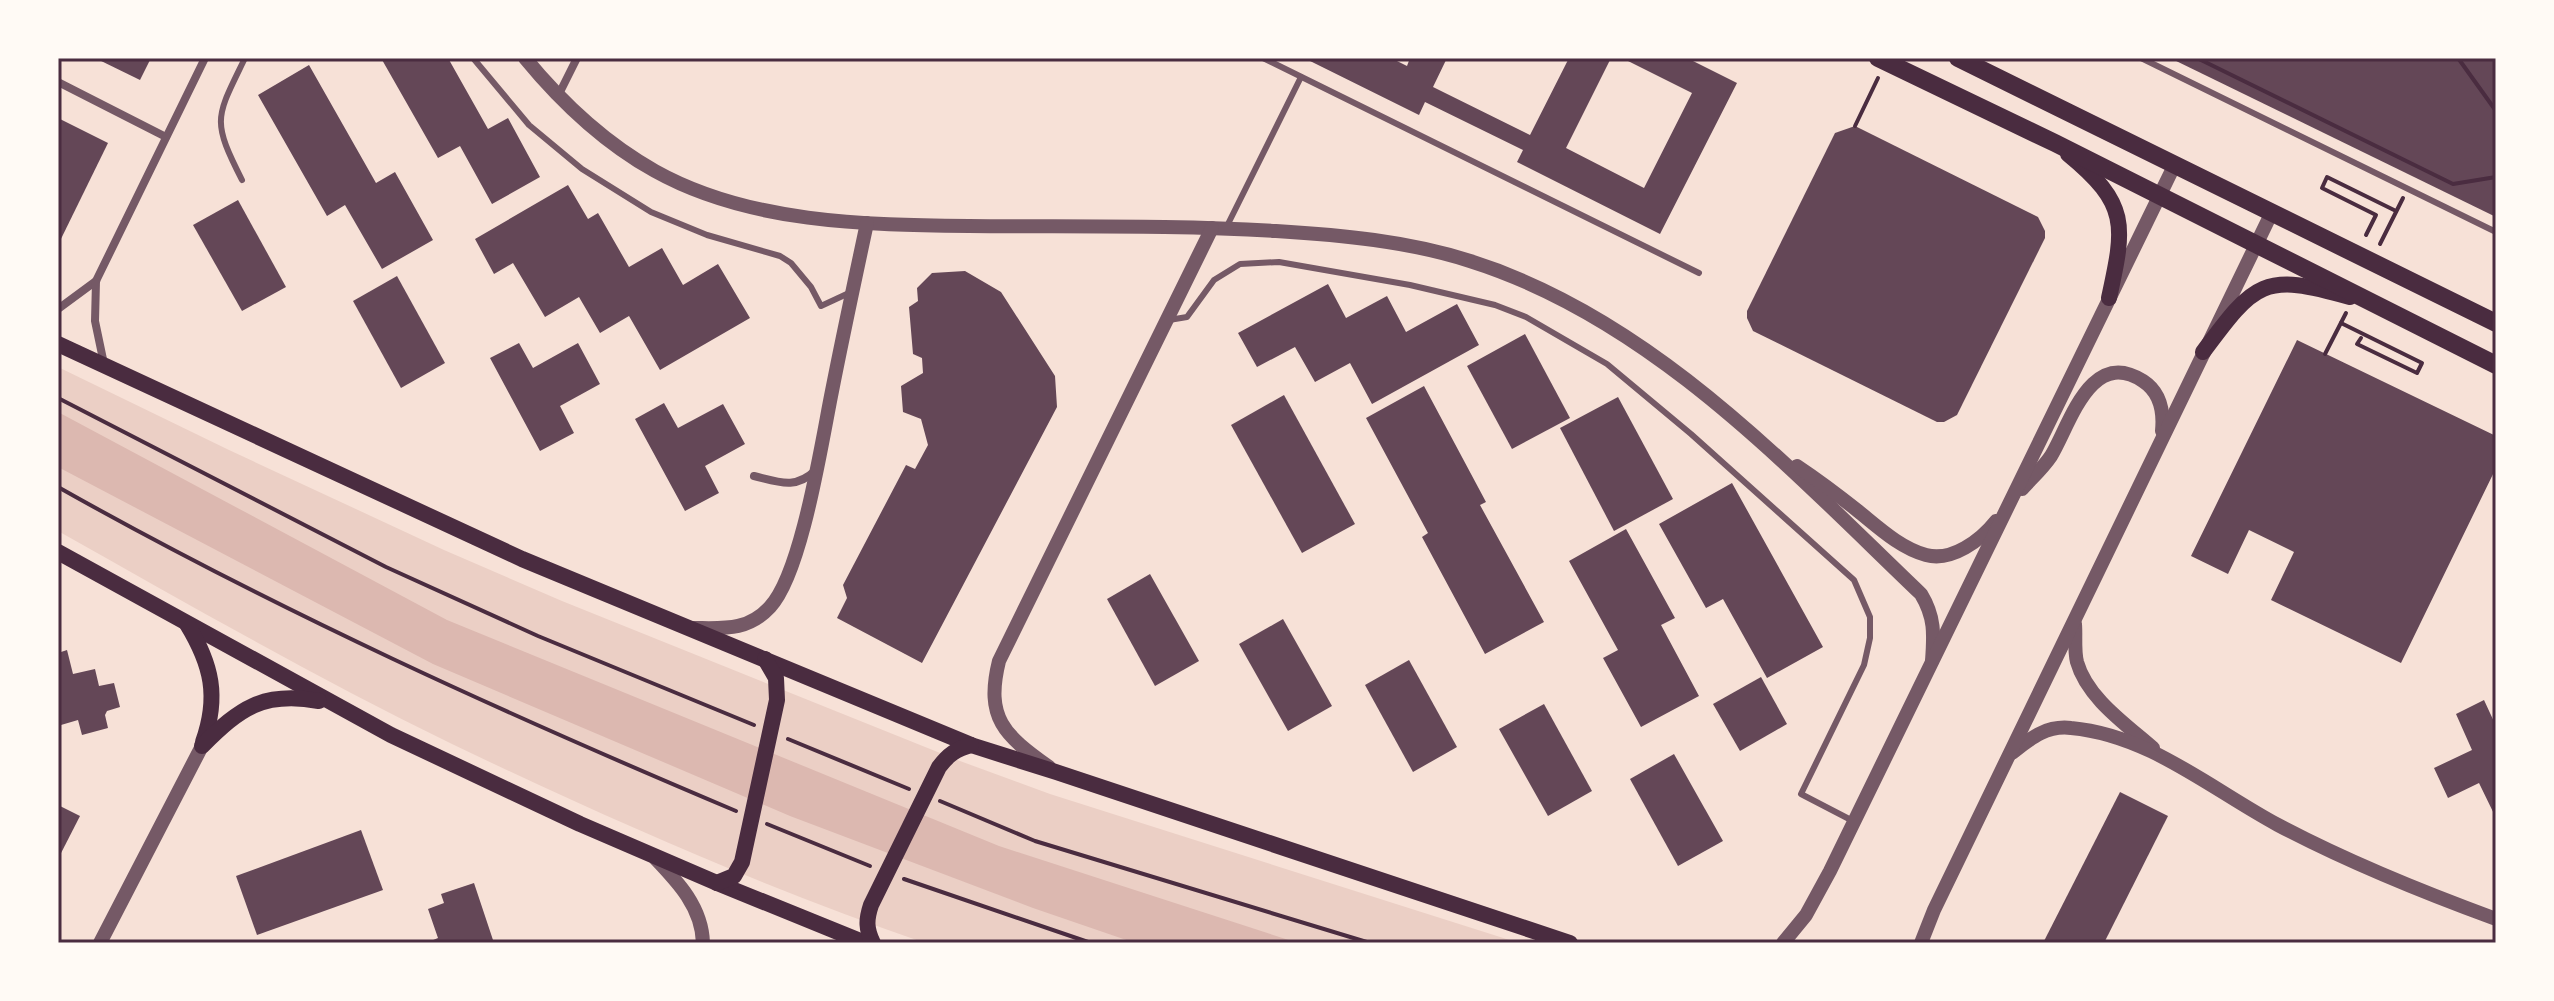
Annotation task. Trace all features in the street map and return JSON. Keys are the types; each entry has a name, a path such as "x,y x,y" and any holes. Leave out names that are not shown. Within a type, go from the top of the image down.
{"main road":[{"path":"1958,58 2496,323"},
{"path":"1880,65 2055,143 2496,365"},
{"path":"2055,143 2101,185 2118,213 2120,248 2109,298"},
{"path":"2203,352 2235,308 2254,292 2269,286 2311,286 2373,304"},
{"path":"58,344 522,559 971,745 1570,943"},
{"path":"58,552 391,735 651,855 865,943"},
{"path":"186,623 200,646 212,687 209,726 202,746"},
{"path":"717,883 734,876 742,862 777,700 776,678 765,659"},
{"path":"202,746 227,721 263,700 284,696 332,703"},
{"path":"873,943 867,932 866,919 871,905 939,767 947,756 971,745"}],"street":[{"path":"104,365 95,321 96,281 205,58"},
{"path":"525,58 558,97 598,133 629,155 658,173 690,187 758,208 867,223 1219,228 1306,233 1392,243 1454,256 1498,271 1576,307 1634,342 1766,446 1907,547 1926,555 1954,553 1974,542 1992,526 2050,458 2086,390 2104,377 2127,374 2149,386 2162,407 2161,440"},
{"path":"558,97 577,58"},
{"path":"58,82 166,137"},
{"path":"1783,943 1806,915 1854,821 2175,164"},
{"path":"1921,943 1934,910 2272,212"},
{"path":"691,628 728,628 750,624 772,605 786,580 816,469 867,223"},
{"path":"1056,772 1018,743 1000,721 993,696 999,661 1166,321 1219,228"},
{"path":"58,309 96,281"},
{"path":"1766,446 1921,594 1931,612 1932,661"},
{"path":"754,476 797,483 816,469"},
{"path":"2075,622 2076,660 2083,679 2108,708 2163,756"},
{"path":"2008,757 2037,733 2068,727 2111,735 2163,756 2277,824 2356,863 2496,919"},
{"path":"100,943 202,746"},
{"path":"651,855 683,887 696,911 703,943"}],"lane":[{"path":"242,180 219,128 221,107 245,58"},
{"path":"473,58 529,125 582,169 639,205 707,235 780,256 791,263 811,287 821,306 853,291"},
{"path":"1263,58 1699,273"},
{"path":"2141,58 2496,232"},
{"path":"1219,228 1301,77"},
{"path":"1166,321 1187,317 1214,280 1240,264 1279,262 1410,285 1495,305 1526,317 1607,364 1691,434 1854,580 1870,617 1870,638 1864,665 1801,794 1854,821"}],"path":[{"path":"2197,58 2453,184 2496,177"},
{"path":"2458,58 2496,111"},
{"path":"1855,126 1880,65"},
{"path":"2414,177 2419,167"},
{"path":"2366,235 2376,215 2322,188 2327,177 2396,211"},
{"path":"2341,323 2422,363 2417,373 2357,344 2361,338"},
{"path":"58,398 386,567 538,636 755,726"},
{"path":"58,487 130,528 414,670 741,813"},
{"path":"784,737 911,790"},
{"path":"938,801 1035,841 1370,943"},
{"path":"756,819 883,871"},
{"path":"898,876 1091,943"}],"shaded area":[{"path":"58,367 444,550 562,601 960,761 1050,794 1519,943 925,943 804,899 627,825 452,744 303,667 58,531"},
{"path":"58,412 447,620 999,846 1298,943 1135,943 790,816 433,664 58,467"}],"building":[{"path":"95,58 151,58 140,80"},
{"path":"381,58 448,58 488,129 508,118 540,177 492,204 460,146 438,158"},
{"path":"1304,58 1391,58 1407,66 1410,58 1447,58 1433,87 1530,135 1569,58 1611,58 1566,148 1644,188 1692,93 1622,58 1687,58 1737,83 1660,234 1517,162 1523,150 1425,102 1419,115"},
{"path":"2170,58 2496,58 2496,217"},
{"path":"309,65 376,183 395,172 433,240 382,269 345,205 327,216 258,95"},
{"path":"58,118 108,143 58,245"},
{"path":"1855,126 2038,217 2045,231 2045,238 1957,415 1944,422 1937,422 1753,331 1747,318 1747,311 1835,133"},
{"path":"568,185 588,219 598,213 629,267 662,248 683,285 718,264 750,318 660,370 629,316 600,333 579,297 545,317 513,263 494,274 475,239"},
{"path":"238,200 286,287 242,311 193,225"},
{"path":"965,271 1001,292 1055,376 1057,407 922,663 837,618 847,598 843,585 906,465 915,469 928,445 921,419 903,412 901,386 923,373 922,358 913,354 909,307 918,301 917,288 932,273"},
{"path":"397,276 445,363 401,388 353,301"},
{"path":"1328,284 1346,318 1387,296 1406,332 1457,304 1479,345 1372,404 1350,363 1315,382 1295,347 1257,367 1238,333"},
{"path":"1525,334 1570,418 1512,449 1467,366"},
{"path":"2297,340 2496,436 2496,468 2401,663 2271,600 2294,552 2249,530 2228,574 2191,556"},
{"path":"519,343 533,368 578,343 600,384 560,406 574,433 540,451 490,358"},
{"path":"1424,386 1486,502 1480,505 1544,622 1485,654 1422,537 1428,533 1366,418"},
{"path":"1284,395 1355,524 1302,553 1231,425"},
{"path":"1618,397 1673,499 1614,531 1560,428"},
{"path":"664,403 678,428 723,404 745,444 705,466 719,493 685,511 635,419"},
{"path":"1732,483 1823,647 1767,678 1723,599 1706,608 1659,524"},
{"path":"1626,529 1675,618 1661,625 1699,696 1641,727 1603,658 1618,650 1569,561"},
{"path":"1150,574 1199,661 1155,686 1107,599"},
{"path":"1283,619 1332,706 1288,731 1239,644"},
{"path":"67,650 73,674 95,669 99,686 114,683 120,707 107,711 108,728 82,735 78,720 61,725 58,712 58,653"},
{"path":"1409,660 1457,747 1413,772 1365,685"},
{"path":"1761,677 1787,724 1740,751 1713,704"},
{"path":"2484,700 2496,726 2496,818 2479,783 2448,798 2434,768 2472,750 2456,714"},
{"path":"1544,704 1592,791 1548,816 1499,729"},
{"path":"1674,754 1723,841 1678,866 1630,779"},
{"path":"2120,792 2168,816 2104,943 2043,943"},
{"path":"58,805 80,816 58,859"},
{"path":"361,830 383,890 257,935 236,876"},
{"path":"474,883 494,943 426,943 438,938 428,909 444,903 441,894"}]}
